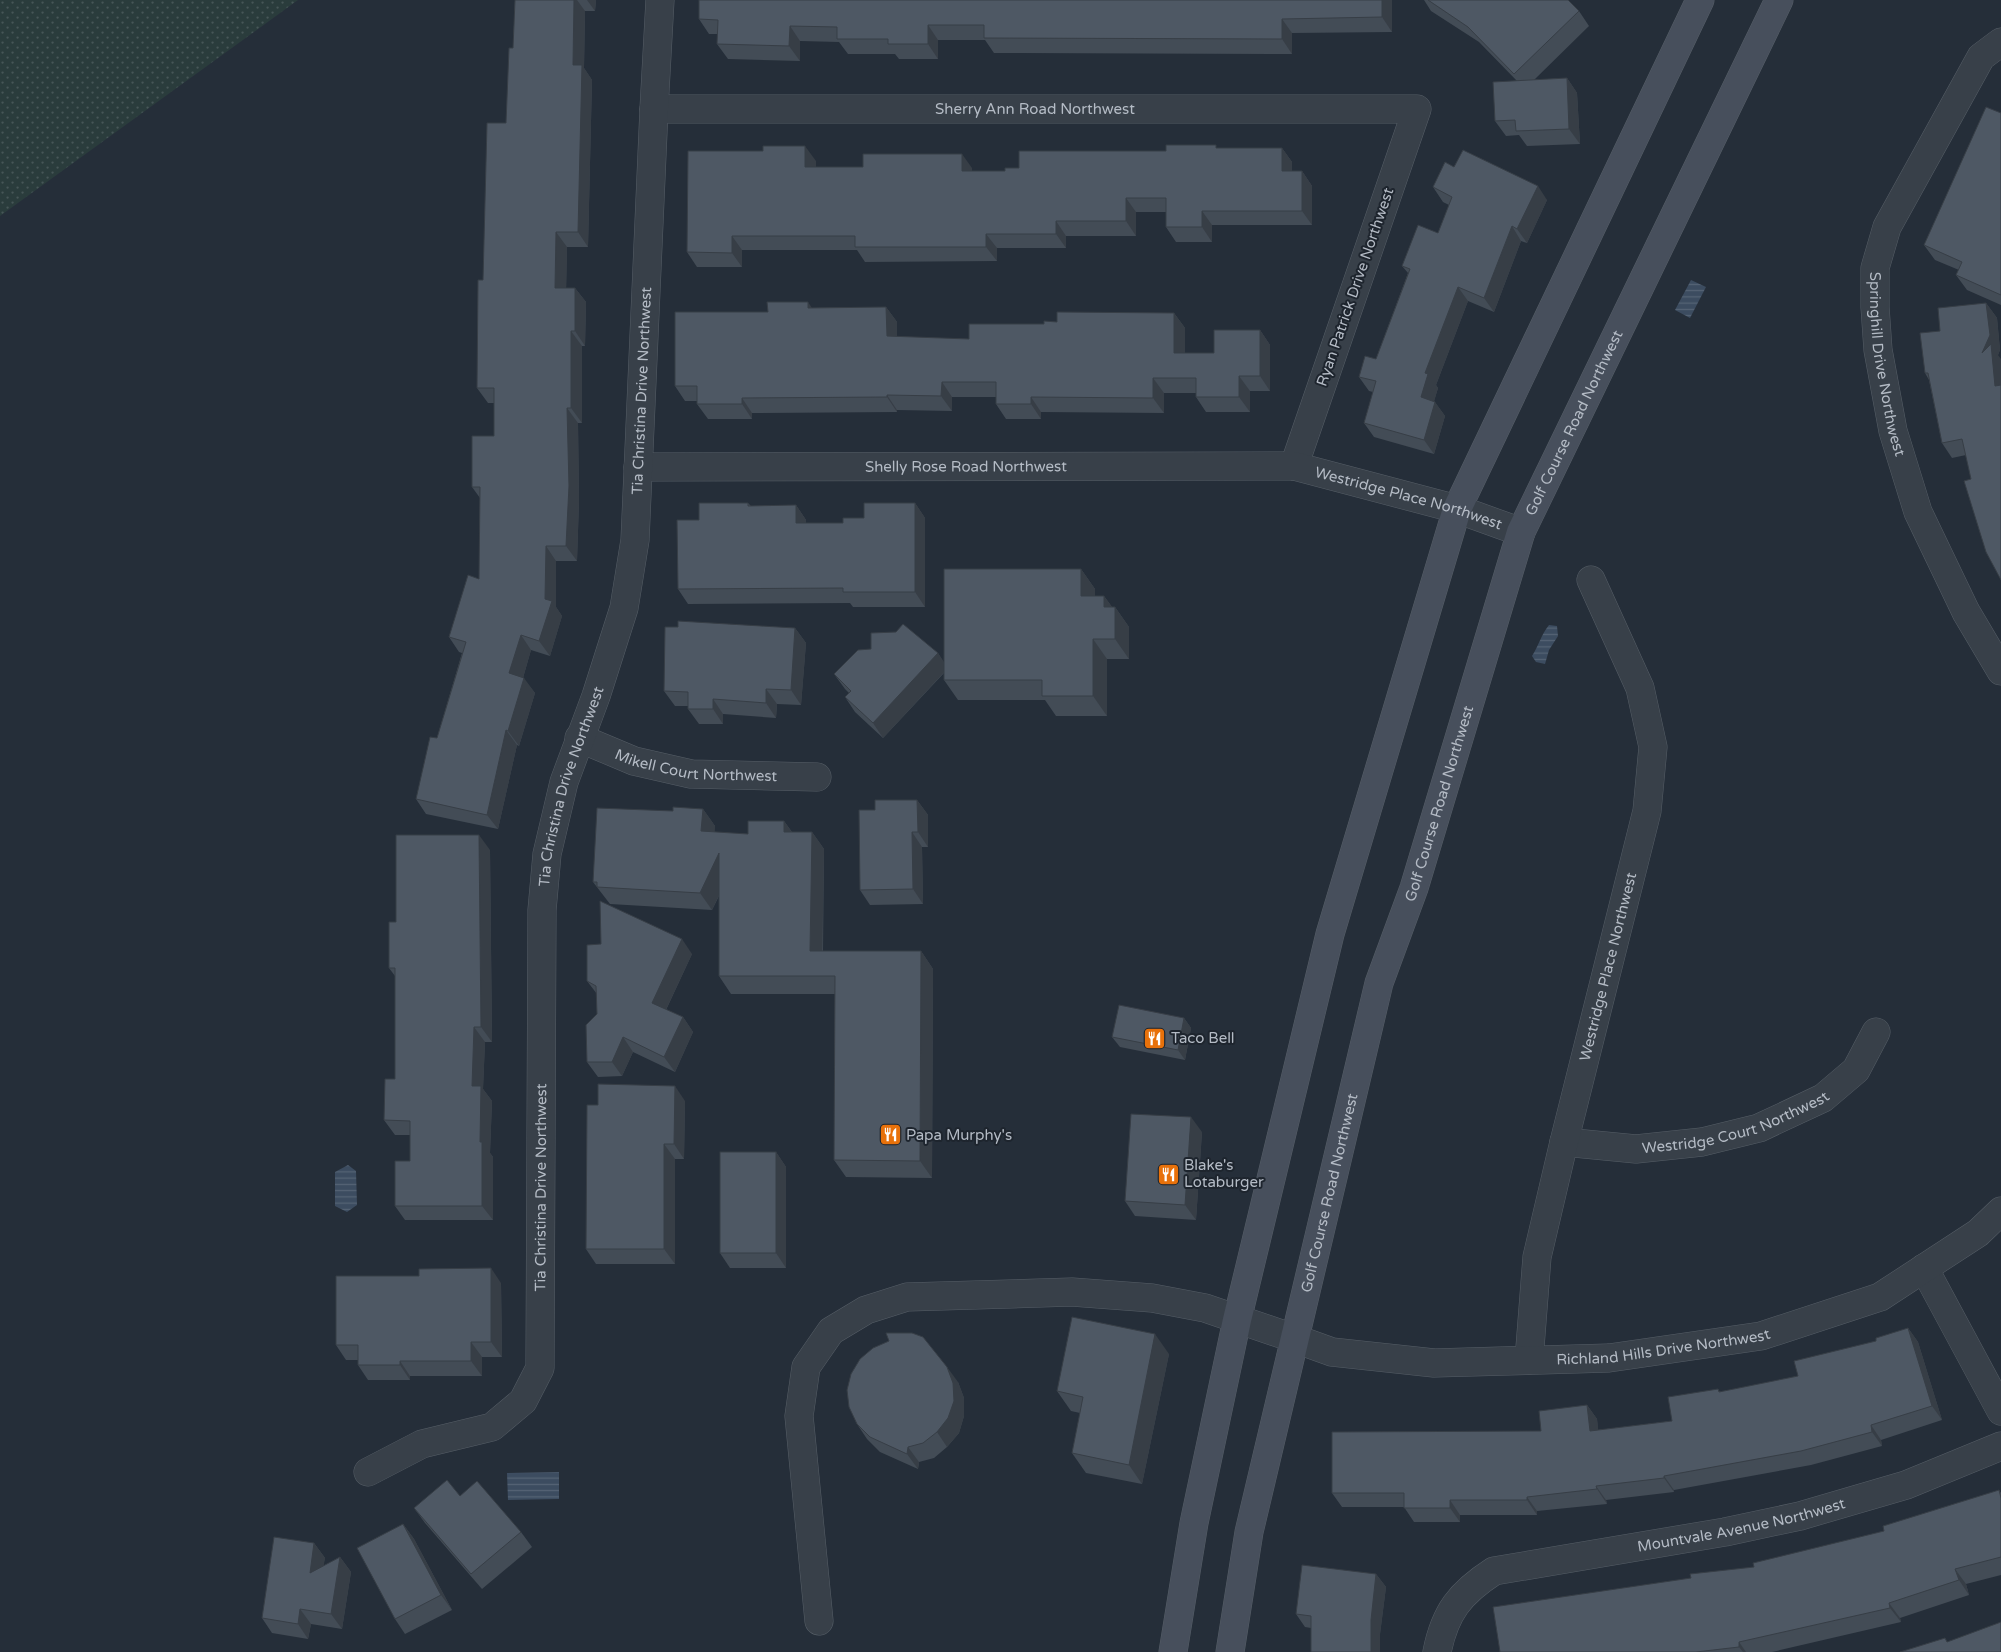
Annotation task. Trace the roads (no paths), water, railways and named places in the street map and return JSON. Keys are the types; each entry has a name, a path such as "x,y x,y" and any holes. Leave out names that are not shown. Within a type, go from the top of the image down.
{"main road":[{"path":"1173,1652 1194,1523 1237,1320 1330,934 1457,508 1700,0"},
{"name":"Golf Course Road Northwest","path":"1230,1652 1249,1532 1293,1338 1379,983 1414,888 1522,532 1780,0"}],"street":[{"name":"Tia Christina Drive Northwest","path":"368,1472 422,1444 492,1426 523,1401 540,1368 542,910 547,854 564,782 624,608 635,540 660,0"},
{"name":"Springhill Drive Northwest","path":"1991,50 1886,227 1875,268 1875,307 1878,350 1893,432 1918,512 1966,612 2001,671"},
{"name":"Sherry Ann Road Northwest","path":"654,109 1417,109"},
{"name":"Ryan Patrick Drive Northwest","path":"1294,466 1417,109"},
{"name":"Westridge Place Northwest","path":"1294,466 1457,508 1522,532"},
{"name":"Shelly Rose Road Northwest","path":"638,467 1294,466"},
{"name":"Westridge Place Northwest","path":"1529,1360 1537,1258 1564,1142 1647,811 1653,747 1640,688 1590,580"},
{"name":"Mikell Court Northwest","path":"580,738 634,761 691,774 817,777"},
{"name":"Westridge Court Northwest","path":"1564,1142 1636,1149 1702,1142 1759,1128 1823,1098 1856,1070 1876,1032"},
{"name":"Richland Hills Drive Northwest","path":"819,1621 799,1416 806,1367 831,1330 866,1310 907,1297 1036,1292 1152,1298 1205,1308 1332,1352 1434,1363 1609,1358 1762,1336 1880,1297 1978,1233 2001,1211"},
{"path":"1924,1268 2001,1411"},
{"name":"Mountvale Avenue Northwest","path":"1437,1652 1441,1634 1453,1605 1476,1583 1494,1571 1725,1532 1800,1516 1906,1485 2001,1446"}],"water":[{"path":"1691,280 1706,287 1690,318 1675,310"},
{"path":"1549,625 1557,626 1558,636 1549,650 1545,664 1536,662 1532,656"},
{"path":"348,1165 356,1171 357,1205 347,1212 335,1206 335,1172"},
{"path":"559,1472 559,1499 508,1500 507,1473"}],"place":[{"name":"Taco Bell","path":"1155,1038"},
{"name":"Papa Murphy's","path":"890,1135"},
{"name":"Blake's Lotaburger","path":"1168,1174"}]}
